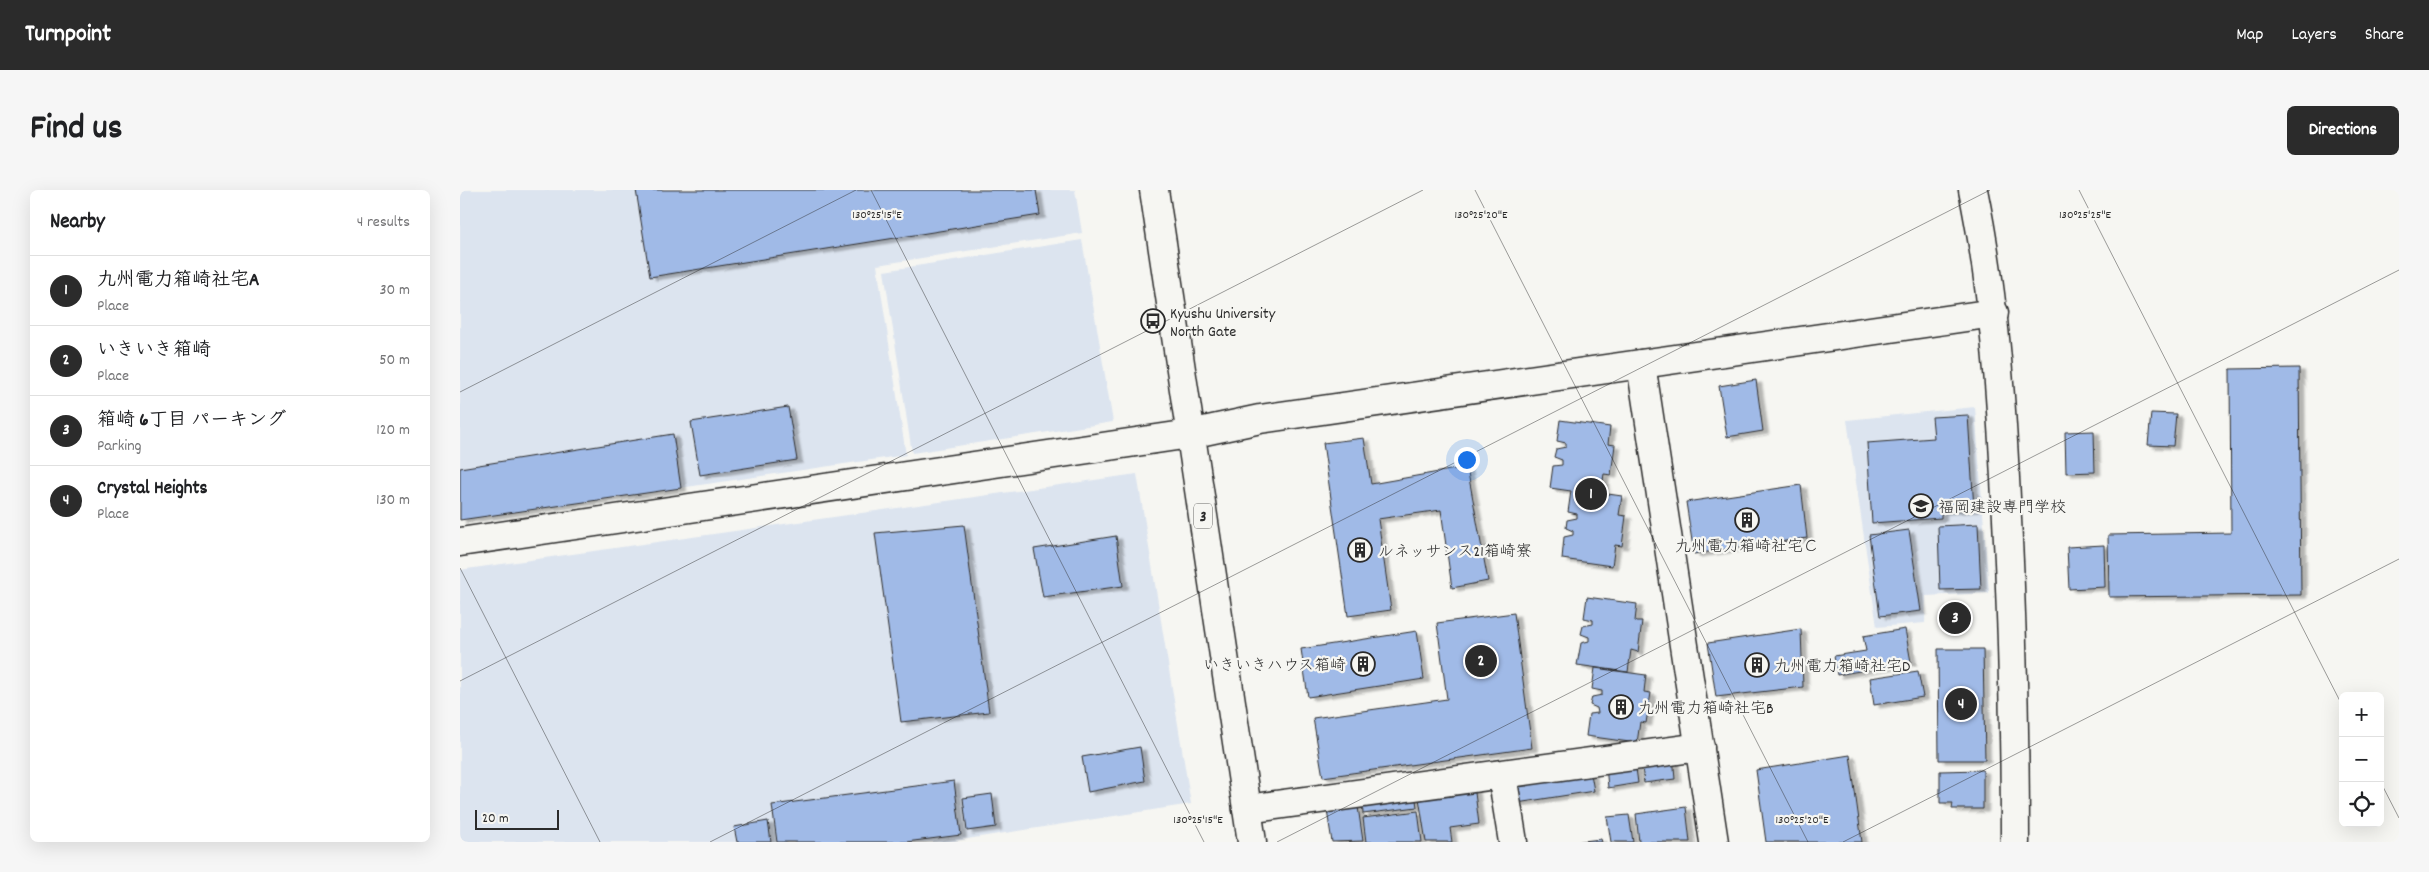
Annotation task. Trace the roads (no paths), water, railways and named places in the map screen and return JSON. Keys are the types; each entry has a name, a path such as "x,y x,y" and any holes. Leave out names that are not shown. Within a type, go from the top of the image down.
{"main road":[{"name":"3","path":"1154,190 1252,842"},
{"path":"1973,190 1994,313 2008,539 2015,842"},
{"path":"460,542 1190,434 1260,419 1994,313"},
{"path":"1641,364 1714,842"},
{"path":"1247,809 1700,747"},
{"path":"1502,775 1513,842"}],"place":[{"name":"Kyushu University North Gate","path":"1153,321"},
{"name":"九州電力箱崎社宅A","path":"1591,494"},
{"name":"福岡建設専門学校","path":"1921,506"},
{"name":"九州電力箱崎社宅Ｃ","path":"1747,520"},
{"name":"ルネッサンス21箱崎寮","path":"1360,550"},
{"name":"箱崎 6丁目 パーキング","path":"1955,618"},
{"name":"いきいき箱崎","path":"1481,661"},
{"name":"いきいきハウス箱崎","path":"1363,664"},
{"name":"九州電力箱崎社宅D","path":"1757,665"},
{"name":"Crystal Heights","path":"1961,704"},
{"name":"九州電力箱崎社宅B","path":"1621,707"}]}
